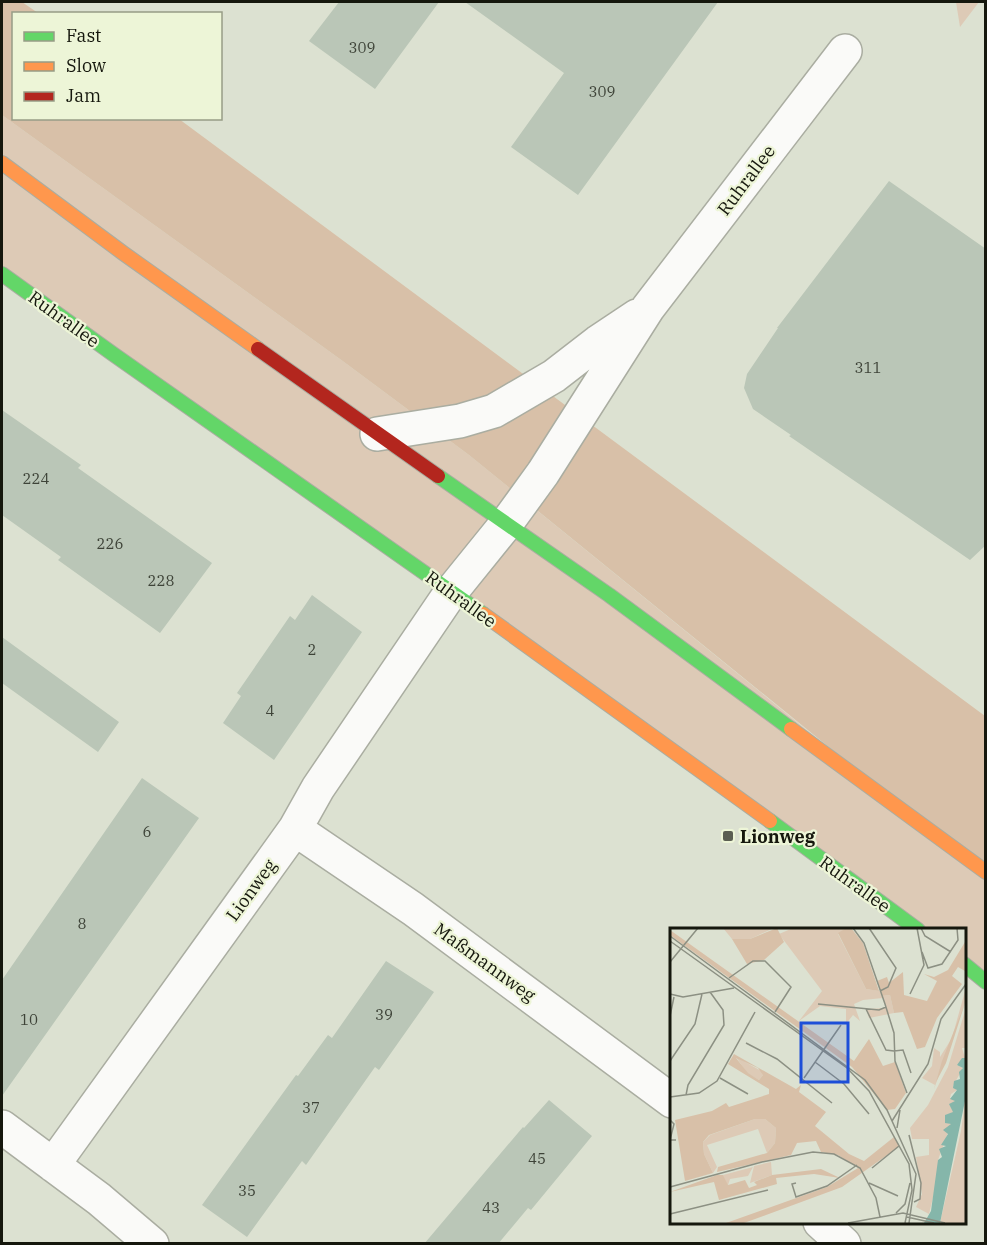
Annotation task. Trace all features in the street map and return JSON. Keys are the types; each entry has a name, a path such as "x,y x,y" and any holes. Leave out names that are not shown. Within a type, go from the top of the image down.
{"main road":[{"path":"2,163 377,434 618,602 986,872"},
{"name":"Ruhrallee","path":"2,274 451,592 915,928"},
{"path":"966,966 986,982"}],"street":[{"name":"Ruhrallee","path":"506,524 543,473 648,308 844,51"},
{"name":"Ruhrallee","path":"377,434 460,421 494,411 554,376 648,308"},
{"name":"Lionweg","path":"53,1165 295,829 318,788 451,592 506,524"},
{"name":"Maßmannweg","path":"295,829 422,916 670,1100"},
{"path":"2,1127 99,1199 153,1244"},
{"path":"822,1224 844,1244"}],"shaded area":[{"path":"2,2 22,2 37,12 12,12 12,120 180,120 985,716 985,870 910,813 469,455 2,115"},
{"path":"956,2 979,2 960,27"},
{"path":"2,115 469,455 985,875 985,978 966,961 966,928 920,928 2,269"}],"building":[{"path":"339,2 439,2 375,89 309,41"},
{"path":"465,2 718,2 578,195 511,147 564,73"},
{"path":"889,181 986,249 986,545 970,560 753,409 744,388 747,374 777,328"},
{"path":"2,410 81,465 78,468 212,563 160,633 58,560 61,557 2,515"},
{"path":"312,595 362,632 274,760 223,723 241,696 237,693 290,616 295,620"},
{"path":"2,637 119,722 98,752 2,683"},
{"path":"142,778 199,818 2,1096 2,980"},
{"path":"386,961 434,992 379,1070 375,1067 306,1165 302,1161 247,1237 202,1205 296,1075 298,1076 328,1035 332,1038"},
{"path":"549,1100 592,1136 531,1210 528,1208 498,1244 424,1244 523,1127"}],"traffic: fast":[{"path":"2,274 483,614"},
{"path":"438,476 609,595 791,729"},
{"path":"770,821 915,928"},
{"path":"966,966 986,982"}],"traffic: slow":[{"path":"2,163 258,349"},
{"path":"483,614 770,821"},
{"path":"791,729 986,872"}],"traffic: jam":[{"path":"258,349 438,476"}],"place":[{"name":"Lionweg","path":"728,836"}]}
